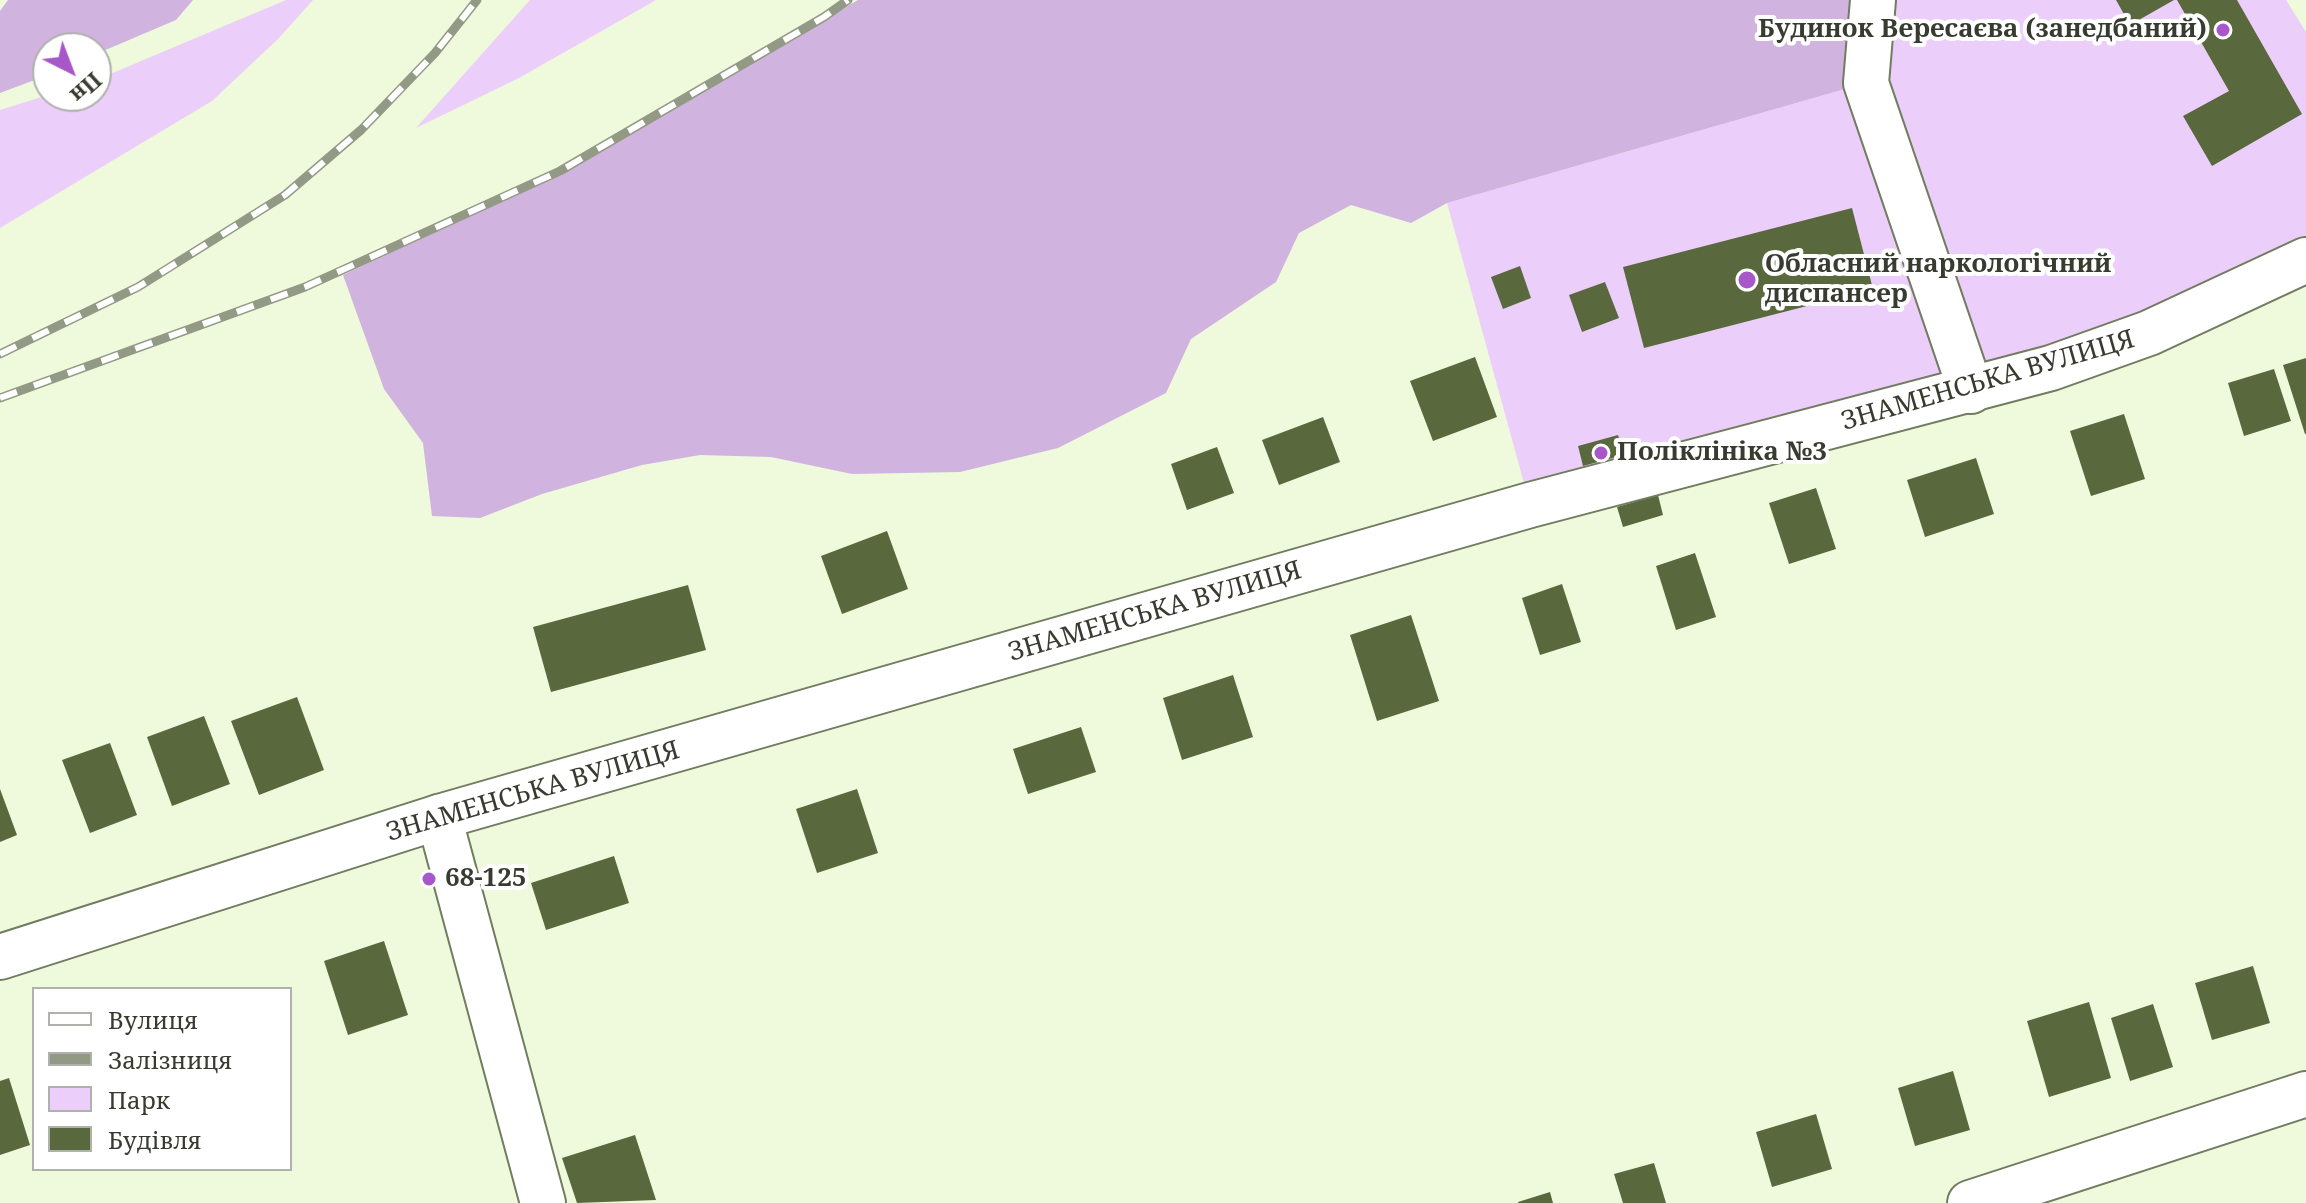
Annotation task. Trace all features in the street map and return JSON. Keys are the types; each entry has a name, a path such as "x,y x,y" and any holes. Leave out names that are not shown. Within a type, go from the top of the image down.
{"main road":[{"path":"1873,0 1866,83 1971,391"},
{"name":"ЗНАМЕНСЬКА ВУЛИЦЯ","path":"0,957 439,817 1530,505 1971,391 2149,333 2306,260"},
{"path":"439,817 543,1203"},
{"path":"1970,1203 2306,1094"}],"green space":[{"path":"286,0 313,0 279,38 212,101 0,228 0,110 32,100 32,112 112,112 112,73"},
{"path":"530,0 656,0 519,78 416,128"},
{"path":"1873,0 2286,0 2306,32 2306,260 2149,333 1530,505 1447,203 1866,83"}],"shaded area":[{"path":"8,0 193,0 176,20 112,47 112,32 32,32 32,81 0,93 0,11"},
{"path":"858,0 1867,0 1866,83 1447,203 1411,223 1351,205 1299,233 1276,282 1191,339 1166,393 1058,448 960,472 852,474 771,457 700,455 642,465 542,494 480,518 432,516 423,443 384,389 343,275 566,169"}],"building":[{"path":"2116,0 2174,0 2130,25"},
{"path":"2177,0 2237,0 2302,114 2212,166 2183,116 2229,91"},
{"path":"1852,208 1873,289 1644,348 1623,267"},
{"path":"1520,266 1531,298 1503,309 1491,277"},
{"path":"1605,282 1619,318 1582,332 1569,295"},
{"path":"1475,357 1497,417 1433,441 1410,381"},
{"path":"2306,358 2306,434 2305,434 2283,365"},
{"path":"2274,369 2291,421 2244,436 2228,383"},
{"path":"2124,414 2145,479 2091,496 2070,431"},
{"path":"1323,417 1340,462 1279,485 1262,440"},
{"path":"1618,435 1624,455 1583,466 1578,446"},
{"path":"1217,447 1234,493 1187,510 1171,464"},
{"path":"1976,458 1994,514 1925,537 1907,480"},
{"path":"1816,488 1836,549 1789,564 1769,503"},
{"path":"1658,495 1663,515 1623,527 1617,507"},
{"path":"887,531 908,589 842,614 821,556"},
{"path":"1695,553 1716,617 1676,630 1656,566"},
{"path":"1562,584 1581,642 1540,655 1522,598"},
{"path":"688,585 706,650 551,692 533,627"},
{"path":"1411,615 1439,701 1377,721 1350,635"},
{"path":"1233,675 1253,737 1182,760 1163,698"},
{"path":"297,697 324,770 259,795 231,721"},
{"path":"204,716 230,784 172,806 147,737"},
{"path":"1081,727 1096,772 1028,794 1013,749"},
{"path":"110,743 137,815 90,833 62,760"},
{"path":"0,789 17,835 0,842"},
{"path":"857,789 878,853 817,873 796,809"},
{"path":"614,856 629,903 546,930 531,883"},
{"path":"384,941 408,1015 348,1035 324,961"},
{"path":"2253,966 2270,1023 2212,1040 2195,983"},
{"path":"2089,1002 2111,1078 2049,1097 2027,1021"},
{"path":"2153,1004 2173,1067 2130,1081 2111,1018"},
{"path":"1953,1071 1970,1130 1915,1146 1898,1088"},
{"path":"9,1078 30,1145 0,1155 0,1081"},
{"path":"1816,1114 1832,1169 1772,1187 1756,1132"},
{"path":"635,1135 656,1200 577,1203 562,1158"},
{"path":"1654,1163 1666,1203 1623,1203 1614,1174"},
{"path":"1550,1192 1553,1203 1518,1203 1518,1202"}],"railway":[{"path":"0,354 138,287 285,195 361,130 435,53 477,0"},
{"path":"0,398 305,287 560,171 848,0"}],"place":[{"name":"Будинок Вересаєва (занедбаний)","path":"2223,30"},
{"name":"Обласний наркологічний диспансер","path":"1747,280"},
{"name":"Поліклініка №3","path":"1601,453"},
{"name":"68-125","path":"429,879"}]}
